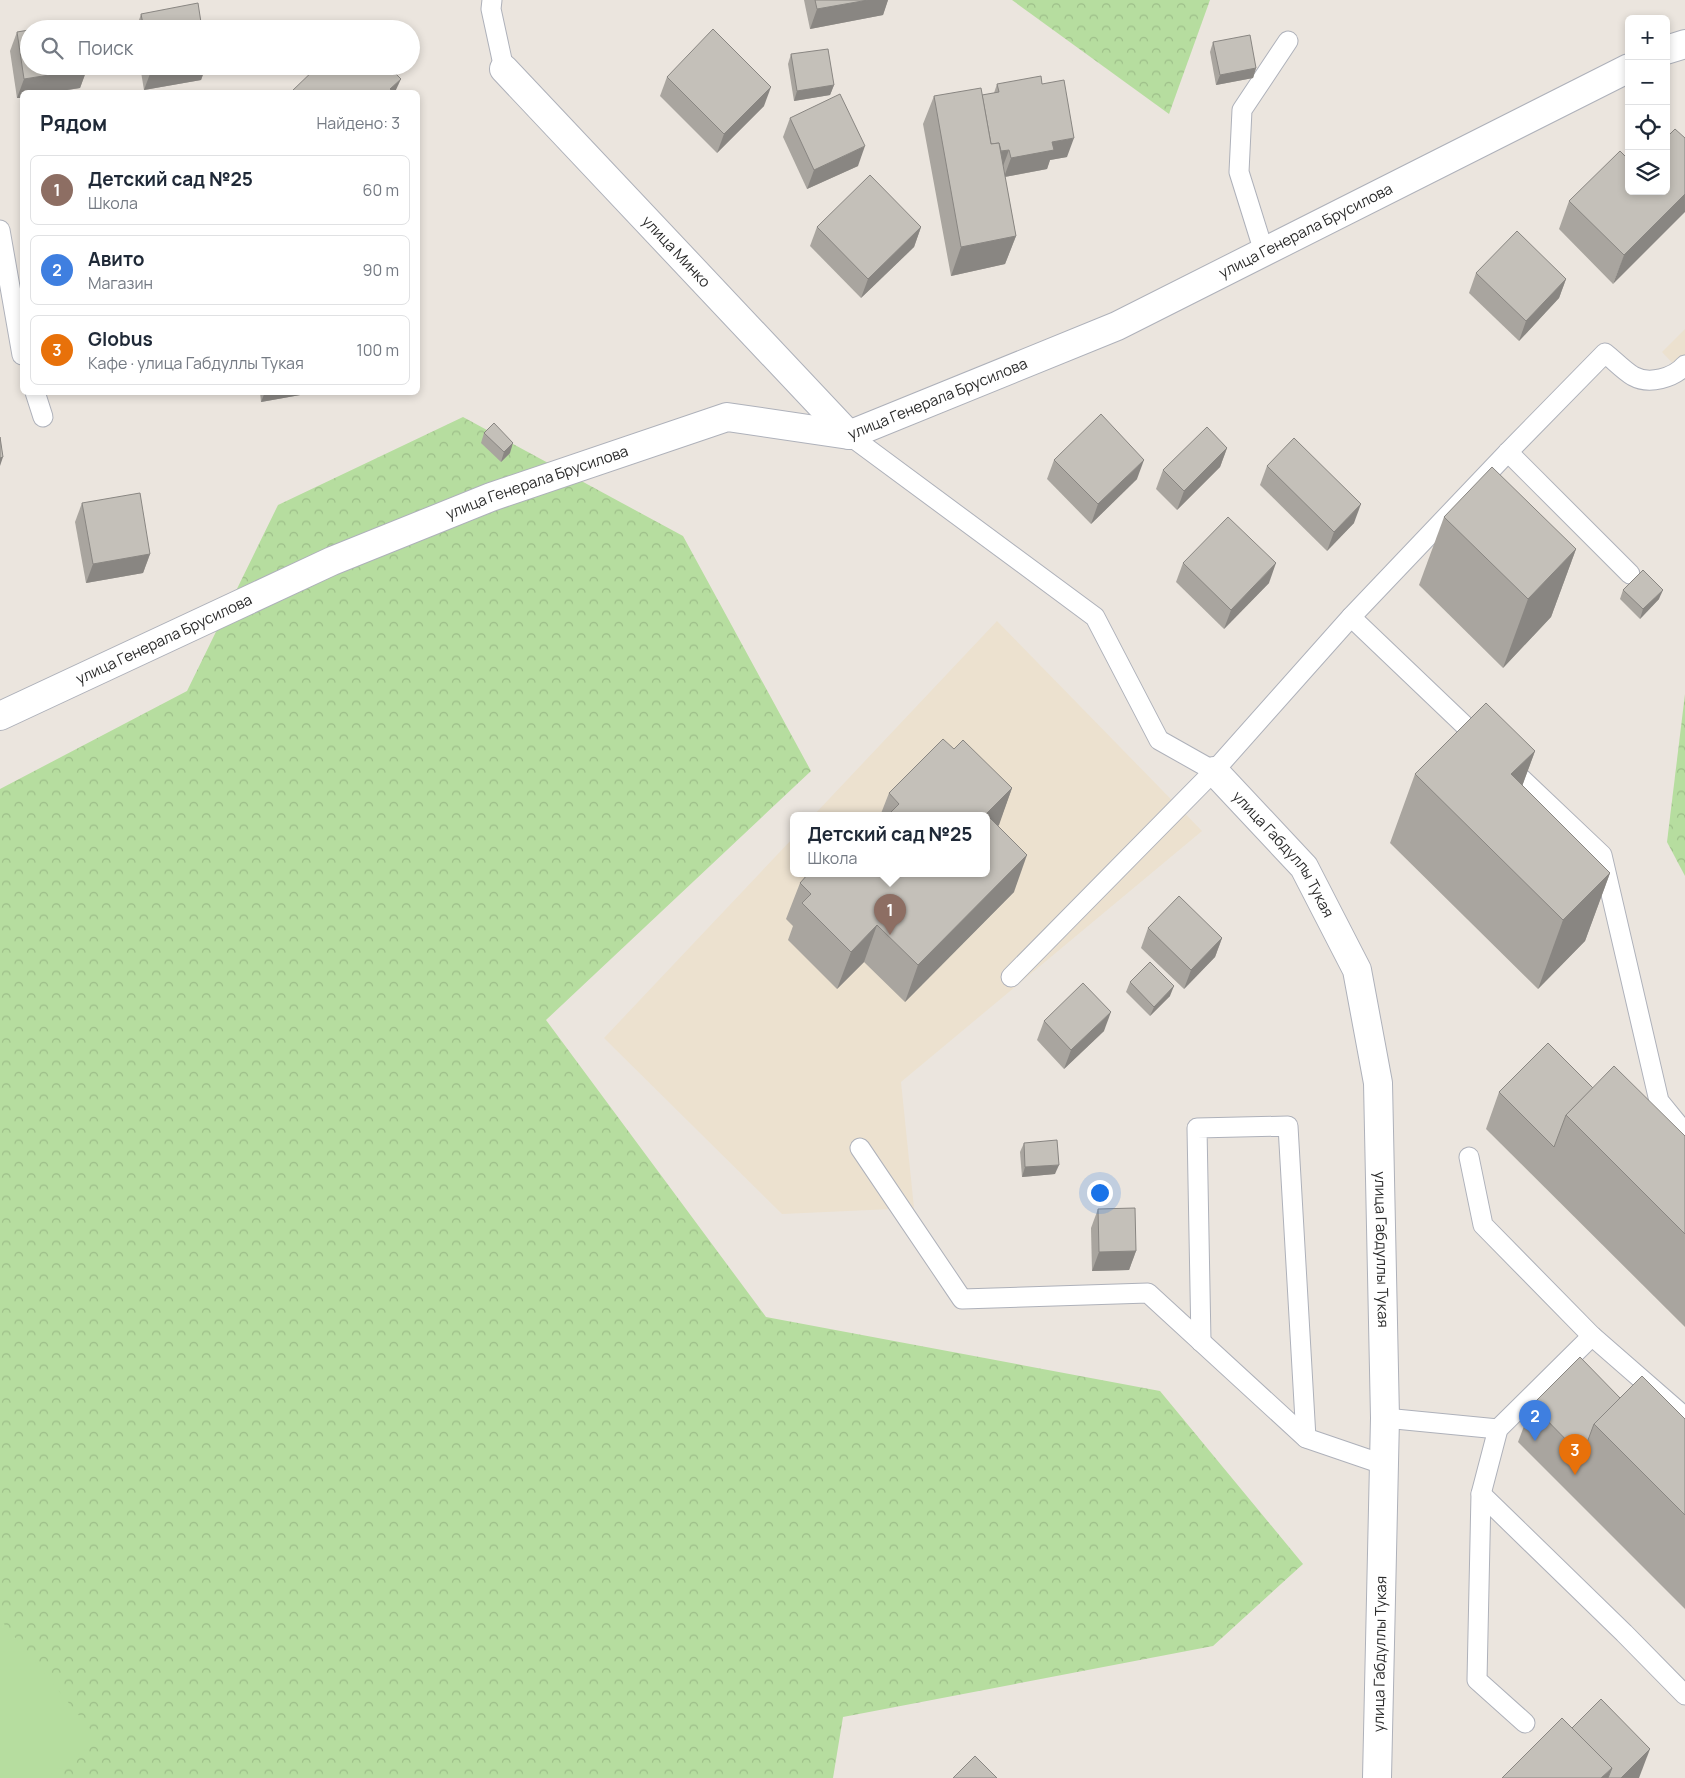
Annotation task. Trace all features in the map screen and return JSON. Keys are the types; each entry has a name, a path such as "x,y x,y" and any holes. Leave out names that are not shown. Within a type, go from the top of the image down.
{"street":[{"path":"1670,49 1685,44"},
{"name":"улица Минко","path":"504,69 849,435"},
{"name":"улица Генерала Брусилова","path":"0,716 341,557 491,497 727,417 849,435 1117,326 1625,70"},
{"name":"улица Габдуллы Тукая","path":"1214,771 1304,867 1357,970 1378,1083 1386,1418 1378,1778"}],"lane":[{"path":"492,0 491,9 504,69"},
{"path":"1264,252 1239,172 1242,110 1288,41"},
{"path":"0,230 20,344"},
{"path":"1011,977 1214,771 1351,618 1508,452 1605,353 1635,377 1658,380 1680,371 1685,365"},
{"path":"36,395 43,417"},
{"path":"849,435 1095,617 1159,740 1214,771"},
{"path":"1508,452 1630,574"},
{"path":"1351,618 1602,855 1659,1101 1685,1133"},
{"path":"1201,1342 1197,1128 1288,1126 1306,1438"},
{"path":"860,1148 962,1298 1148,1294 1306,1438 1385,1465"},
{"path":"1469,1158 1483,1225 1592,1336 1685,1417"},
{"path":"1525,1723 1477,1680 1481,1494 1498,1429 1592,1336"},
{"path":"1386,1418 1498,1429"},
{"path":"1481,1494 1685,1695"}],"shaded area":[{"path":"1685,329 1685,376 1662,352"},
{"path":"997,621 1202,831 901,1082 914,1208 782,1214 604,1038 790,841 790,877 990,877 990,812 817,812"}],"green space":[{"path":"1012,0 1210,0 1169,114"},
{"path":"463,417 683,536 811,771 546,1020 766,1317 1160,1391 1303,1564 1213,1646 843,1717 833,1778 0,1778 0,789 187,691 278,505"},
{"path":"1685,694 1685,876 1667,842"},
{"path":"0,1619 99,1740 45,1778 0,1778"}],"building":[{"path":"815,0 868,0 817,9"},
{"path":"198,3 201,20 142,20 141,14"},
{"path":"713,29 771,87 724,134 667,77"},
{"path":"17,32 20,32 20,52"},
{"path":"1250,35 1256,68 1220,75 1213,42"},
{"path":"828,49 834,85 797,91 791,54"},
{"path":"23,75 49,75 24,79"},
{"path":"309,75 397,75 401,79 390,89 391,90 293,90"},
{"path":"1041,76 1042,84 1064,80 1074,138 1052,142 1054,150 1011,158 1009,150 1001,151 999,143 991,144 982,95 999,92 997,84"},
{"path":"981,88 991,144 999,143 1016,236 961,247 934,96"},
{"path":"840,94 865,146 814,170 790,118"},
{"path":"1675,129 1685,138 1685,194 1624,255 1569,201 1620,151 1625,156 1625,195 1670,195 1670,134"},
{"path":"870,175 921,227 868,279 817,227"},
{"path":"1517,231 1566,279 1526,321 1476,273"},
{"path":"1101,414 1144,460 1098,504 1054,460"},
{"path":"494,423 513,443 504,452 484,433"},
{"path":"1207,427 1227,448 1184,491 1163,470"},
{"path":"0,437 3,457 0,458"},
{"path":"1294,438 1361,504 1334,532 1267,466"},
{"path":"1492,467 1576,549 1528,599 1444,517"},
{"path":"140,493 150,554 93,564 82,503"},
{"path":"1228,517 1276,563 1231,610 1183,563"},
{"path":"1643,570 1663,590 1643,609 1623,590"},
{"path":"1486,703 1535,751 1511,774 1610,873 1563,920 1415,774"},
{"path":"943,739 954,749 963,740 1012,788 988,812 891,812 899,804 889,793"},
{"path":"990,818 1027,855 918,965 877,925 851,952 802,903 811,894 800,883 805,877 990,877"},
{"path":"1179,896 1222,938 1191,970 1148,928"},
{"path":"1150,962 1174,986 1154,1007 1130,982"},
{"path":"1083,983 1111,1012 1071,1050 1044,1021"},
{"path":"1548,1043 1593,1088 1566,1115 1554,1147 1499,1092"},
{"path":"1614,1066 1685,1136 1685,1234 1566,1115"},
{"path":"1057,1140 1059,1165 1025,1167 1024,1143"},
{"path":"1135,1208 1136,1251 1099,1252 1098,1209"},
{"path":"1580,1357 1620,1398 1594,1424 1582,1456 1532,1405"},
{"path":"1642,1376 1685,1419 1685,1515 1594,1424"},
{"path":"1601,1699 1650,1749 1621,1778 1608,1778 1612,1768 1572,1728"},
{"path":"1562,1718 1612,1768 1601,1778 1502,1778"},
{"path":"975,1756 997,1778 953,1778"}],"place":[{"name":"Детский сад №25","path":"890,935"},
{"name":"Авито","path":"1535,1441"},
{"name":"Globus","path":"1575,1475"}]}
